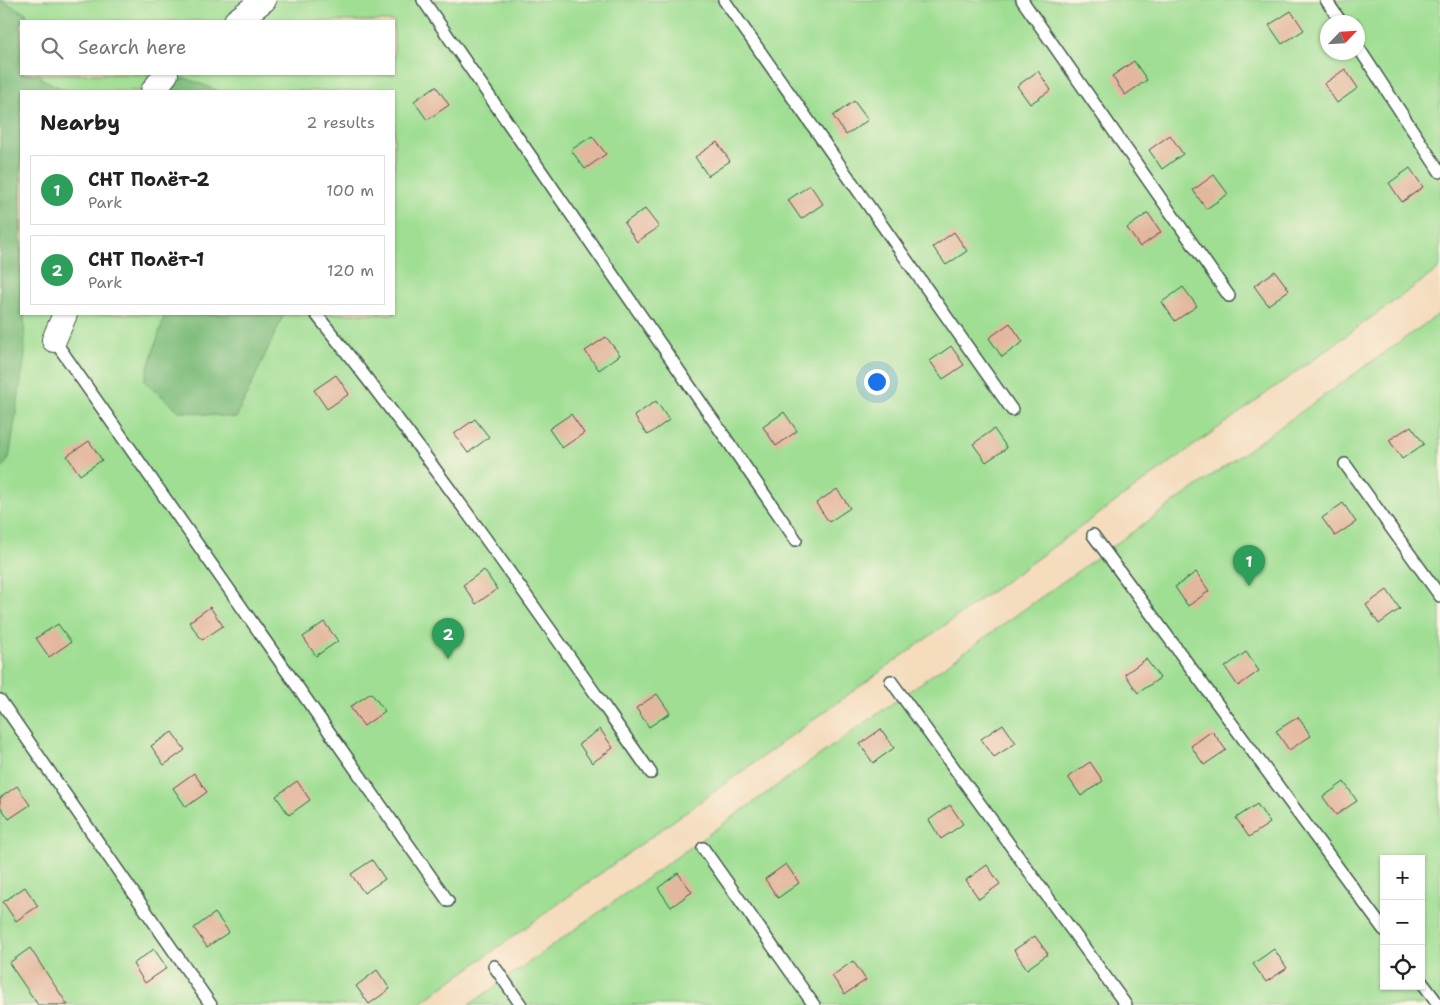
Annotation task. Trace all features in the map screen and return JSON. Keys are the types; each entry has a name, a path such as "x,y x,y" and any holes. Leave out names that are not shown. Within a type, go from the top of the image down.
{"street":[{"path":"237,20 264,0"},
{"path":"154,90 165,75"},
{"path":"54,340 65,315"}],"lane":[{"path":"423,0 796,540"},
{"path":"724,0 1012,410"},
{"path":"1022,0 1229,296"},
{"path":"1326,0 1336,15"},
{"path":"1365,59 1440,172"},
{"path":"317,315 364,374 481,531 651,773"},
{"path":"54,340 448,901"},
{"path":"1345,464 1440,596"},
{"path":"1093,535 1380,925"},
{"path":"891,681 1126,1005"},
{"path":"0,700 211,1005"},
{"path":"703,848 814,1005"},
{"path":"494,966 521,1005"},
{"path":"1425,986 1439,1005"}],"green space":[{"path":"0,0 1440,0 1440,268 418,1005 0,1005"},
{"path":"0,0 26,13 28,20 20,20 20,75 40,75 42,79 65,90 20,90 20,315 24,315 25,355 9,459 0,470"},
{"path":"185,78 216,90 163,90 166,86"},
{"path":"1440,313 1440,1005 469,1005"},
{"path":"165,315 284,315 236,418 179,411 144,381"}],"building":[{"path":"1291,11 1304,30 1282,44 1269,25"},
{"path":"1134,61 1147,80 1125,95 1112,76"},
{"path":"1345,69 1358,88 1337,103 1324,84"},
{"path":"1038,71 1051,90 1030,104 1017,86"},
{"path":"436,86 449,105 427,120 414,101"},
{"path":"854,101 868,120 846,135 833,116"},
{"path":"1170,135 1183,154 1162,169 1149,150"},
{"path":"592,136 606,154 585,169 571,150"},
{"path":"717,142 730,161 708,176 695,157"},
{"path":"1410,168 1423,187 1402,202 1389,183"},
{"path":"1214,175 1228,194 1206,209 1193,190"},
{"path":"810,185 823,204 801,219 788,200"},
{"path":"645,209 659,227 637,242 624,223"},
{"path":"1148,213 1161,232 1140,247 1127,228"},
{"path":"954,232 967,251 946,265 933,247"},
{"path":"1275,271 1289,290 1268,305 1254,286"},
{"path":"1183,287 1197,306 1175,321 1162,302"},
{"path":"1010,323 1023,342 1002,357 989,338"},
{"path":"606,337 620,355 599,370 585,351"},
{"path":"951,346 964,365 943,379 930,361"},
{"path":"336,375 349,394 327,409 314,390"},
{"path":"656,401 669,420 648,435 634,416"},
{"path":"784,412 797,431 776,446 763,427"},
{"path":"571,414 584,433 562,448 549,429"},
{"path":"475,419 489,437 468,453 454,434"},
{"path":"1411,426 1424,444 1402,459 1389,440"},
{"path":"994,429 1007,448 986,462 973,444"},
{"path":"89,441 102,460 80,475 67,456"},
{"path":"837,489 850,508 829,522 816,503"},
{"path":"1343,503 1356,522 1335,536 1322,518"},
{"path":"484,570 497,589 476,604 463,585"},
{"path":"1196,572 1209,591 1188,606 1175,587"},
{"path":"1387,590 1400,609 1379,624 1366,605"},
{"path":"210,607 223,626 202,640 189,622"},
{"path":"324,622 338,641 316,656 303,637"},
{"path":"58,624 71,642 49,657 36,638"},
{"path":"1246,652 1259,671 1238,686 1225,667"},
{"path":"1146,659 1160,678 1138,693 1125,674"},
{"path":"371,693 385,711 364,726 350,707"},
{"path":"657,694 670,713 649,727 636,708"},
{"path":"1298,717 1311,736 1289,750 1276,731"},
{"path":"1003,724 1016,743 994,757 981,739"},
{"path":"600,729 613,748 592,763 579,744"},
{"path":"881,729 894,748 873,763 860,744"},
{"path":"1212,731 1226,750 1204,765 1191,746"},
{"path":"172,732 185,750 164,765 151,746"},
{"path":"1090,762 1103,781 1081,796 1068,777"},
{"path":"194,773 207,792 186,807 173,788"},
{"path":"297,781 310,800 289,815 276,796"},
{"path":"1344,782 1357,801 1336,815 1323,797"},
{"path":"17,786 30,805 9,819 0,806 0,798"},
{"path":"1257,804 1270,823 1249,837 1236,818"},
{"path":"950,805 963,824 941,839 929,820"},
{"path":"372,860 385,879 364,893 351,874"},
{"path":"786,864 799,883 778,898 765,879"},
{"path":"987,865 1000,884 979,899 966,880"},
{"path":"678,873 692,892 671,907 658,888"},
{"path":"25,887 38,906 16,921 3,902"},
{"path":"215,913 229,932 207,947 194,928"},
{"path":"1035,936 1048,954 1027,969 1014,950"},
{"path":"30,948 68,1005 38,1005 9,963"},
{"path":"154,949 167,968 145,983 133,964"},
{"path":"1274,949 1287,968 1266,982 1253,964"},
{"path":"853,961 866,980 845,994 832,976"},
{"path":"377,970 390,989 369,1004 356,986"}],"place":[{"name":"СНТ Полёт-2","path":"1249,586"},
{"name":"СНТ Полёт-1","path":"448,659"}]}
